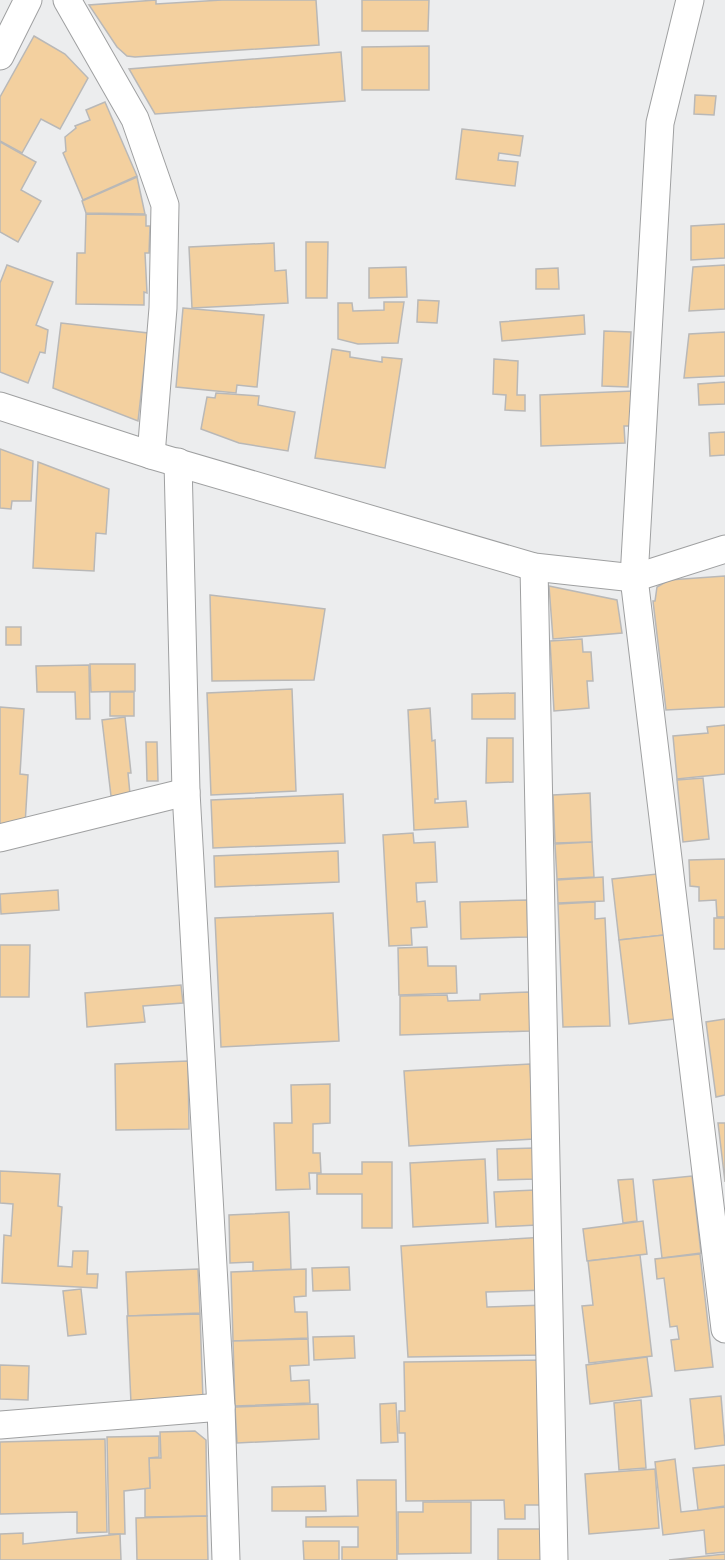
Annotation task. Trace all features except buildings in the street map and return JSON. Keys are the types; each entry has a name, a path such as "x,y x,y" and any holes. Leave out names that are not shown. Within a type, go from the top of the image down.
{"street":[{"path":"0,56 28,0"},
{"path":"67,0 135,119 165,205 163,308 151,455"},
{"path":"690,0 660,123 634,578 725,1329"},
{"path":"0,406 151,455 534,567 634,578 725,549"},
{"path":"178,462 186,792 221,1407 226,1560"},
{"path":"534,567 554,1560"},
{"path":"0,838 186,792"},
{"path":"0,1425 221,1407"}]}
